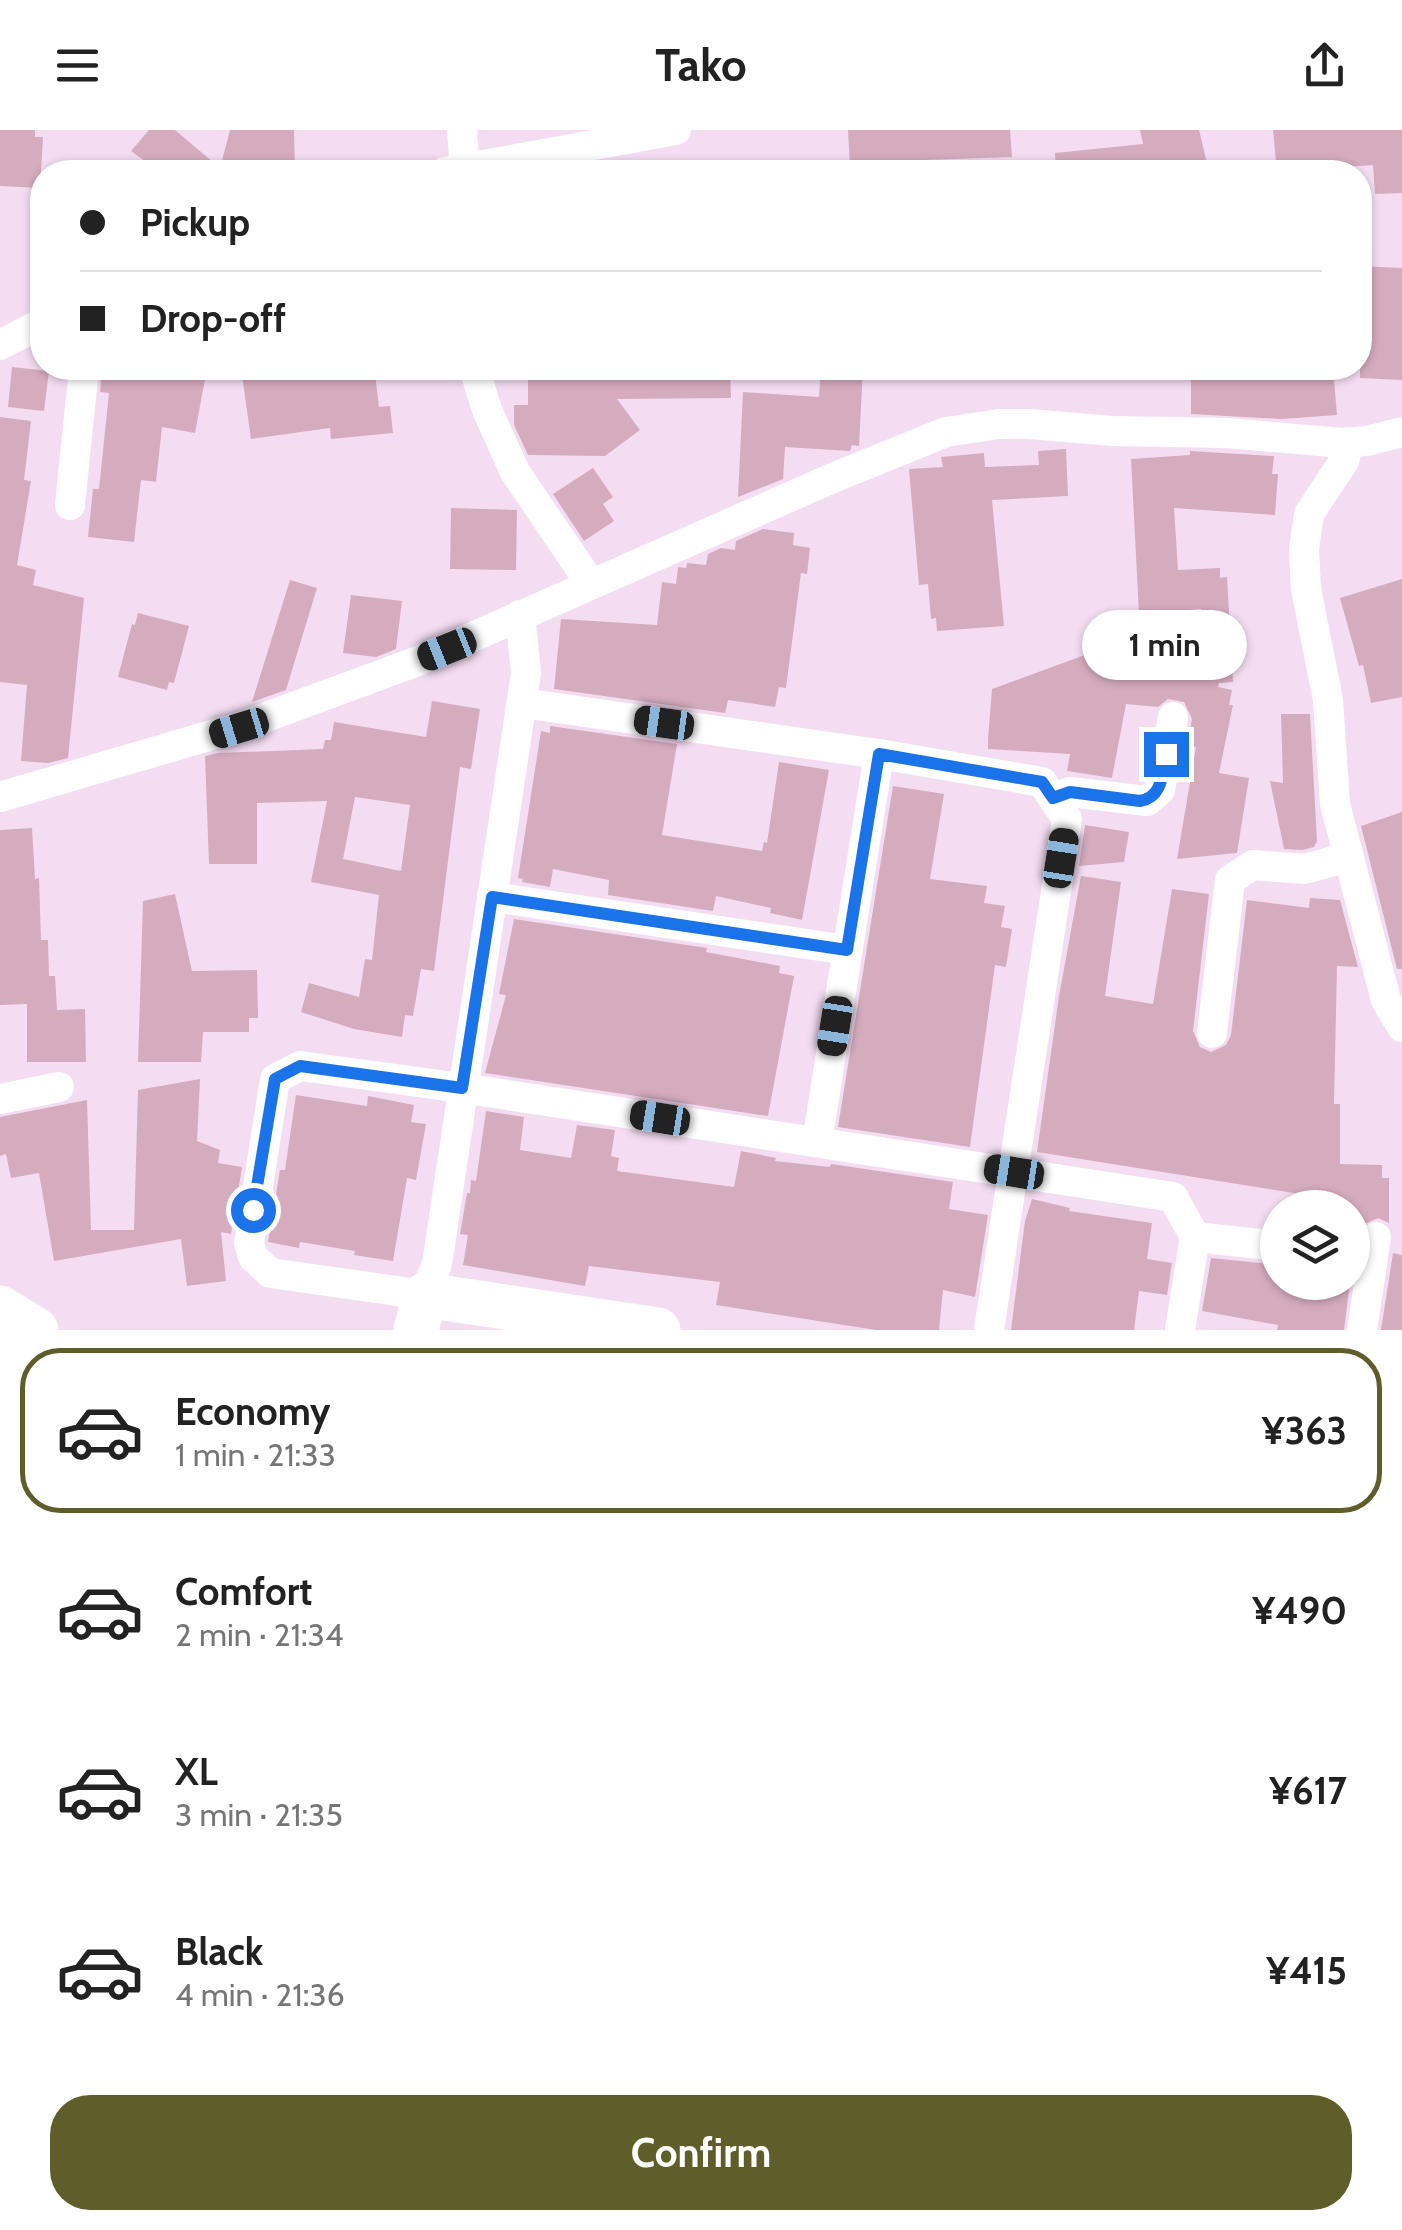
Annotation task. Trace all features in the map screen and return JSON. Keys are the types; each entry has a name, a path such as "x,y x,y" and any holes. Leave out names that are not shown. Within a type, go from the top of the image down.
{"street":[{"path":"459,160 462,130"},
{"path":"516,160 676,130"},
{"path":"0,344 30,328"},
{"path":"70,504 83,380"},
{"path":"478,380 515,472 591,584"},
{"path":"0,797 239,728 432,655 946,432 1030,424 1349,442 1402,432"},
{"path":"1349,442 1344,461 1309,514 1304,549 1306,589 1331,728 1331,784 1386,1000 1402,1027"},
{"path":"420,1312 438,1264 522,702 526,674 520,615"},
{"path":"522,702 1042,782 1067,819 989,1330"},
{"path":"1053,798 1070,792 1147,801 1160,790 1173,718"},
{"path":"818,1142 879,754"},
{"path":"1212,1033 1230,880 1252,864 1304,869 1348,853"},
{"path":"492,897 847,950"},
{"path":"658,1330 420,1312 270,1273 253,1257 249,1244 275,1079 300,1066 1174,1197 1195,1238 1180,1330"},
{"path":"0,1098 59,1086"},
{"path":"1362,1330 1377,1237"},
{"path":"1195,1238 1260,1244"},
{"path":"0,1308 36,1330"}],"building":[{"path":"0,130 35,130 35,137 43,137 42,160 30,160 30,188 0,186"},
{"path":"149,130 175,130 211,160 143,160 131,151"},
{"path":"230,130 294,130 295,160 222,160"},
{"path":"848,130 1010,130 1012,157 850,160"},
{"path":"1140,130 1199,130 1206,160 1055,160 1055,153 1143,144"},
{"path":"1273,130 1402,130 1402,193 1375,194 1372,160 1276,160"},
{"path":"1372,267 1402,268 1402,380 1372,379"},
{"path":"12,367 30,369 30,380 48,380 44,411 8,407"},
{"path":"101,380 205,380 195,433 162,427 156,482 141,480 134,542 88,537 93,489 99,489 109,393 100,392"},
{"path":"243,380 376,380 379,407 390,406 393,433 331,439 330,428 251,439"},
{"path":"528,380 730,380 731,398 617,399 640,430 605,456 528,455 514,425 514,405 528,405"},
{"path":"820,380 862,380 859,446 852,445 850,451 785,447 783,479 738,497 743,392 819,397"},
{"path":"1191,380 1334,380 1337,415 1282,419 1191,414"},
{"path":"0,417 31,421 24,480 31,481 17,565 36,570 33,585 84,598 68,758 48,763 21,761 27,685 0,682"},
{"path":"1066,449 1068,496 992,500 1004,626 937,631 936,618 931,619 928,584 919,585 909,469 943,467 941,457 984,453 985,467 1039,465 1038,451"},
{"path":"1190,451 1274,456 1272,474 1278,474 1275,515 1174,508 1178,570 1220,568 1220,578 1227,577 1233,682 1219,683 1218,687 1232,690 1229,705 1233,705 1219,773 1249,778 1237,853 1177,859 1196,747 1187,745 1192,719 1184,702 1168,699 1158,707 1126,704 1112,778 1067,771 1070,754 988,749 988,739 992,689 1093,652 1141,657 1140,635 1202,612 1201,609 1139,614 1131,459 1190,455"},
{"path":"593,468 613,497 603,504 614,521 584,541 553,494"},
{"path":"451,508 517,510 516,570 450,569"},
{"path":"763,529 794,533 793,545 810,548 807,574 801,573 786,688 779,687 775,707 728,700 725,713 554,689 561,619 657,625 662,582 676,584 678,567 686,568 687,563 706,565 708,554 721,548 735,550 736,541"},
{"path":"1402,579 1402,697 1371,703 1363,665 1359,666 1340,598"},
{"path":"290,580 317,588 286,690 252,702"},
{"path":"351,595 402,601 396,649 376,657 343,653"},
{"path":"138,613 189,626 174,683 169,682 167,690 118,677"},
{"path":"432,701 480,709 471,769 460,767 434,971 421,969 413,1016 405,1015 402,1037 354,1029 301,1012 309,983 359,997 365,959 372,960 379,895 311,882 327,801 257,803 257,864 209,864 205,756 323,749 325,740 331,740 334,722 426,737","holes":["355,797 410,805 401,871 343,859"]},
{"path":"1281,714 1310,714 1317,841 1314,847 1302,850 1284,849 1270,781 1283,783"},
{"path":"550,726 677,744 662,835 762,851 764,842 767,843 779,762 829,770 802,920 770,913 771,908 716,896 713,911 608,895 609,880 553,869 550,887 522,882 518,878 541,731 550,733"},
{"path":"893,786 944,794 930,879 987,886 984,903 1005,906 1001,927 1012,929 1006,967 995,965 970,1147 838,1127"},
{"path":"1402,812 1402,969 1397,969 1361,826"},
{"path":"1085,825 1129,832 1124,862 1079,866"},
{"path":"32,828 41,940 48,940 49,976 55,976 57,1010 85,1009 86,1062 27,1062 27,1004 0,1005 0,830"},
{"path":"1081,876 1121,882 1105,996 1153,1004 1172,889 1209,894 1193,1031 1200,1047 1211,1052 1226,1045 1231,1035 1247,900 1309,908 1310,898 1340,900 1358,967 1337,966 1334,1104 1340,1104 1340,1164 1382,1165 1382,1178 1389,1178 1389,1223 1378,1218 1370,1222 1370,1190 1275,1190 1037,1152"},
{"path":"175,894 192,971 257,970 258,1018 249,1018 249,1032 203,1032 201,1062 138,1062 143,901"},
{"path":"514,919 707,948 706,952 780,966 779,973 794,976 768,1116 485,1073 506,995 499,994"},
{"path":"200,1079 197,1141 220,1150 218,1163 242,1167 231,1234 221,1232 226,1281 187,1286 181,1239 54,1261 39,1173 11,1178 6,1154 0,1156 0,1117 87,1100 91,1230 134,1230 138,1090"},
{"path":"296,1095 367,1106 368,1096 414,1105 411,1122 426,1124 416,1180 407,1178 393,1261 300,1242 299,1248 268,1242 280,1170 285,1170"},
{"path":"486,1111 524,1117 520,1150 571,1158 577,1125 615,1130 611,1156 619,1158 617,1171 734,1187 741,1151 776,1158 775,1161 830,1167 831,1164 953,1182 949,1209 988,1215 975,1297 943,1290 939,1330 876,1330 716,1305 720,1282 589,1266 585,1286 463,1265 468,1235 460,1234 467,1193 471,1180 476,1181"},
{"path":"1032,1199 1070,1208 1069,1211 1152,1223 1147,1259 1172,1263 1167,1295 1139,1291 1134,1330 1011,1330 1025,1221"},
{"path":"1393,1253 1402,1255 1402,1330 1381,1330"},
{"path":"1211,1258 1260,1263 1260,1300 1348,1300 1344,1330 1277,1330 1278,1325 1202,1311"}],"route":[{"path":"253,1210 275,1079 300,1066 462,1088 492,897 847,950 879,754 1042,782 1053,798 1070,792 1140,801 1147,801 1160,790 1166,754"}]}
